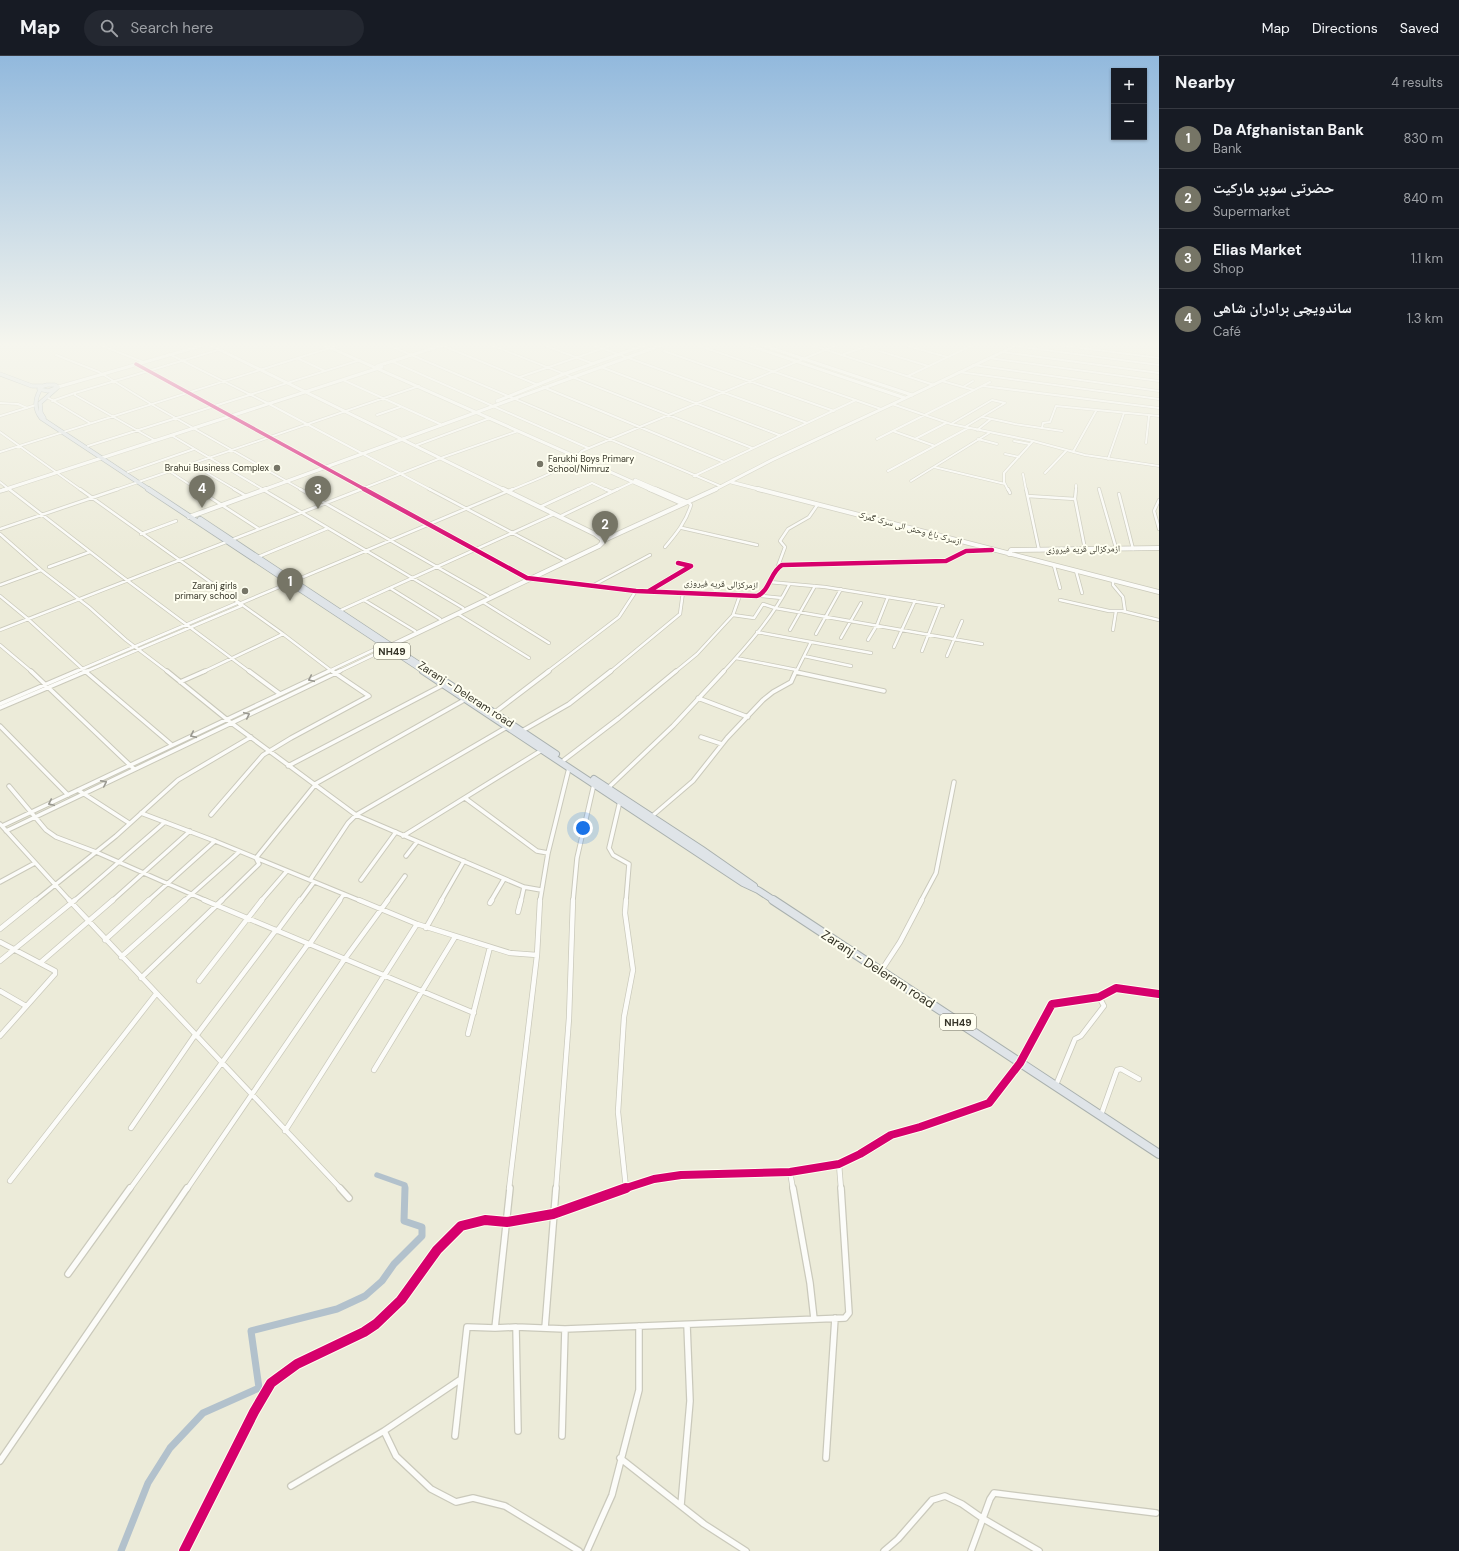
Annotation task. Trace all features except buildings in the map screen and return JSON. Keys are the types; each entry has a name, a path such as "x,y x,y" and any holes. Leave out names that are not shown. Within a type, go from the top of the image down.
{"highway":[{"name":"Zaranj - Deleram road","path":"38,415 88,446 103,458 128,472 140,482"},
{"name":"Zaranj - Deleram road","path":"42,415 64,432 103,458 336,612 522,731 747,880 758,890"},
{"name":"Zaranj - Deleram road","path":"230,541 258,557 292,583"},
{"name":"Zaranj - Deleram road","path":"388,645 443,685 467,699 506,727 744,883 758,890 1159,1154"}],"main road":[{"path":"351,415 552,514 559,516 595,534 604,541"},
{"path":"388,645 598,542 604,541 731,482 772,460 869,415"},
{"path":"190,515 400,439 417,445 440,459"},
{"name":"ازسرک باغ وحش الی سرک گمرک","path":"731,482 1159,592"},
{"path":"507,492 540,507 592,536 598,542"},
{"path":"388,645 483,602 599,546 604,541"},
{"name":"ازمرکزالی قریه فیروزی","path":"1009,554 1011,550 1159,548"}],"street":[{"path":"76,415 90,423"},
{"path":"0,452 116,415"},
{"path":"170,415 324,504 488,596"},
{"path":"88,446 186,415"},
{"path":"0,491 235,415"},
{"path":"288,415 564,560"},
{"path":"0,530 337,415"},
{"path":"421,415 439,423"},
{"path":"400,439 462,415"},
{"path":"484,415 518,431 691,505 688,517 682,528 665,547"},
{"path":"486,415 633,482 686,503"},
{"path":"513,415 588,448"},
{"path":"553,415 720,486"},
{"path":"609,415 724,462"},
{"path":"0,704 82,668 187,624 292,583 465,508 558,470 570,463 582,451 588,448 669,415 752,448"},
{"path":"725,415 779,435"},
{"path":"786,415 808,423"},
{"path":"694,476 779,435 826,415"},
{"path":"877,439 924,415 947,423 1033,441 1066,451 1108,459 1159,466"},
{"path":"951,424 967,415"},
{"path":"888,470 935,446 967,428 987,415"},
{"path":"1042,428 1043,423 1050,422 1053,415"},
{"path":"1073,452 1094,415"},
{"path":"1108,459 1124,415"},
{"path":"1134,415 1159,416"},
{"path":"112,416 154,440"},
{"path":"231,416 325,466 527,578"},
{"path":"1146,443 1149,416"},
{"path":"983,417 1062,431"},
{"path":"417,445 490,418"},
{"path":"977,430 990,419"},
{"path":"915,439 947,423"},
{"path":"0,630 364,488 518,431"},
{"path":"893,431 935,446"},
{"path":"0,432 334,673 369,696 291,738 263,755 211,815"},
{"path":"911,481 989,433"},
{"path":"171,435 463,608"},
{"path":"978,439 997,444"},
{"path":"1014,441 1030,444"},
{"path":"1010,493 1005,484 1004,473 1033,441"},
{"path":"128,472 194,449"},
{"path":"1044,473 1066,451"},
{"path":"1005,454 1019,457"},
{"path":"192,464 245,496"},
{"path":"934,467 1005,484"},
{"path":"169,471 259,529"},
{"path":"1023,474 1039,550"},
{"path":"0,482 90,552 280,694"},
{"path":"559,516 633,482"},
{"path":"540,507 592,483 612,492"},
{"path":"1076,486 1075,496 1085,549"},
{"path":"1099,489 1116,548"},
{"path":"1119,494 1133,549"},
{"path":"1028,496 1075,496"},
{"path":"1159,500 1154,506 1153,510 1159,529"},
{"path":"818,504 809,517 786,530 780,541 785,546 778,566 946,561 952,560 959,553 992,550"},
{"path":"336,612 514,533 552,514"},
{"path":"141,534 176,521"},
{"path":"258,557 328,528"},
{"path":"682,528 757,545"},
{"path":"0,534 41,570 230,722 356,815 504,879 524,887 541,890"},
{"path":"49,568 90,552"},
{"path":"592,586 650,555"},
{"path":"649,591 691,566 678,563"},
{"name":"ازمرکزالی قریه فیروزی","path":"527,578 636,591 761,596 778,566"},
{"path":"1054,566 1060,588"},
{"path":"0,585 41,570"},
{"path":"1076,571 1082,593"},
{"path":"1113,581 1113,585 1123,597 1125,611"},
{"path":"769,582 841,589 941,606 922,651"},
{"path":"608,788 673,726 736,658 775,608 789,585"},
{"path":"790,630 815,586"},
{"path":"390,588 440,619"},
{"path":"816,634 841,589"},
{"path":"494,713 619,617 636,591"},
{"path":"522,731 569,704 680,614 683,592"},
{"path":"564,760 619,718 697,654 733,615 740,595"},
{"path":"0,596 172,745"},
{"path":"761,596 782,598"},
{"path":"868,640 877,626 888,597"},
{"path":"364,600 415,631"},
{"path":"1060,600 1116,611 1125,611 1159,620"},
{"path":"894,647 915,601"},
{"path":"483,602 549,643"},
{"path":"841,638 861,603"},
{"path":"0,708 140,650 239,604"},
{"path":"733,615 754,618 763,604 775,608 982,644"},
{"path":"1113,630 1116,611"},
{"path":"458,614 529,658"},
{"path":"947,656 962,621"},
{"path":"757,632 871,653"},
{"path":"180,682 233,659 282,634"},
{"path":"651,817 693,781 722,744 763,700 773,692 791,682 811,642"},
{"path":"0,644 134,769"},
{"path":"2,828 31,812 330,670 388,645"},
{"path":"2,828 35,816 334,673 388,645"},
{"path":"804,656 852,666"},
{"path":"736,658 884,691"},
{"path":"288,766 443,685"},
{"path":"698,698 748,717"},
{"path":"256,858 315,784 467,699"},
{"path":"0,726 68,795"},
{"path":"130,1128 196,1036 312,881 348,823 356,815 506,727"},
{"path":"0,929 116,836 178,780 251,737"},
{"path":"701,737 722,744"},
{"path":"403,836 542,750"},
{"path":"495,1328 516,1126 537,956 541,890 548,853 569,768"},
{"path":"881,971 900,942 936,873 954,782"},
{"path":"545,1328 569,1018 577,858 594,784"},
{"path":"9,786 46,830 56,837 96,852 118,863 344,960 474,1013"},
{"path":"78,790 129,823"},
{"path":"465,798 537,851 548,853"},
{"path":"620,801 609,848 613,855 629,864 625,913 633,970 624,1017 618,1112 626,1188"},
{"path":"141,813 215,841 426,928 490,948 510,953 537,956"},
{"path":"0,962 95,884 165,822"},
{"path":"2,828 140,978 252,1094 349,1198"},
{"path":"40,963 190,831"},
{"path":"361,880 396,832"},
{"path":"105,940 215,841"},
{"path":"406,856 417,842"},
{"path":"121,957 239,852"},
{"path":"140,978 259,864 256,858"},
{"path":"426,928 464,861"},
{"path":"0,882 35,863"},
{"path":"200,981 247,918 287,871"},
{"path":"0,1461 344,960 404,876"},
{"path":"490,903 504,879"},
{"path":"518,912 524,887"},
{"path":"68,1274 344,894"},
{"path":"285,1131 417,924"},
{"path":"374,1070 455,937"},
{"path":"0,942 54,971 55,974 0,1036"},
{"path":"468,1034 490,948"},
{"path":"184,1551 254,1412 271,1383 297,1364 364,1332 376,1324 401,1300 437,1250 461,1226 485,1220 507,1222 553,1214 654,1179 681,1175 790,1172 839,1164 860,1154 891,1135 920,1127 990,1103 1020,1063 1052,1004 1099,997 1113,989 1119,988 1159,994"},
{"path":"0,991 26,1006"},
{"path":"10,1181 156,994"},
{"path":"1055,1086 1075,1039 1081,1036 1104,1006 1099,997"},
{"path":"1101,1116 1117,1070 1121,1069 1139,1079"},
{"path":"455,1436 467,1327 565,1329 687,1325 814,1318 845,1318 848,1316 839,1164"},
{"path":"790,1172 810,1283 814,1318"},
{"path":"826,1458 835,1318"},
{"path":"681,1505 690,1401 687,1325"},
{"path":"587,1551 612,1495 620,1458 639,1390 640,1326"},
{"path":"516,1328 518,1431"},
{"path":"562,1436 565,1329"},
{"path":"291,1486 384,1431 461,1379"},
{"path":"384,1431 396,1456 431,1489 456,1502 473,1498 505,1506 579,1551"},
{"path":"620,1458 704,1524 746,1551"},
{"path":"971,1551 982,1518 994,1493 1156,1513"},
{"path":"884,1551 898,1539 932,1500 945,1496 962,1504 982,1518 1039,1551"}],"waterway":[{"path":"377,1175 405,1185 405,1188"},
{"path":"121,1551 148,1483 170,1448 203,1413 259,1388 251,1331 337,1309 365,1296 382,1281 394,1264 422,1236 422,1227 404,1221 405,1188"}],"cycle path":[{"path":"229,415 527,578 636,591 757,596 762,594 777,568 782,565 946,561 966,551 992,550"},
{"path":"649,591 691,566 678,563"},
{"path":"184,1551 254,1412 271,1383 297,1364 364,1332 376,1324 401,1300 437,1250 461,1226 485,1220 507,1222 553,1214 654,1179 681,1175 790,1172 839,1164 860,1154 891,1135 920,1127 989,1103 1020,1063 1052,1004 1099,997 1116,988 1159,994"}],"place":[{"name":"Farukhi Boys Primary School/Nimruz","path":"540,464"},
{"name":"Brahui Business Complex","path":"277,468"},
{"name":"ساندویچی برادران شاهی","path":"202,508"},
{"name":"Elias Market","path":"318,509"},
{"name":"حضرتی سوپر مارکیت","path":"605,544"},
{"name":"Zaranj girls primary school","path":"245,591"},
{"name":"Da Afghanistan Bank","path":"290,601"}]}
